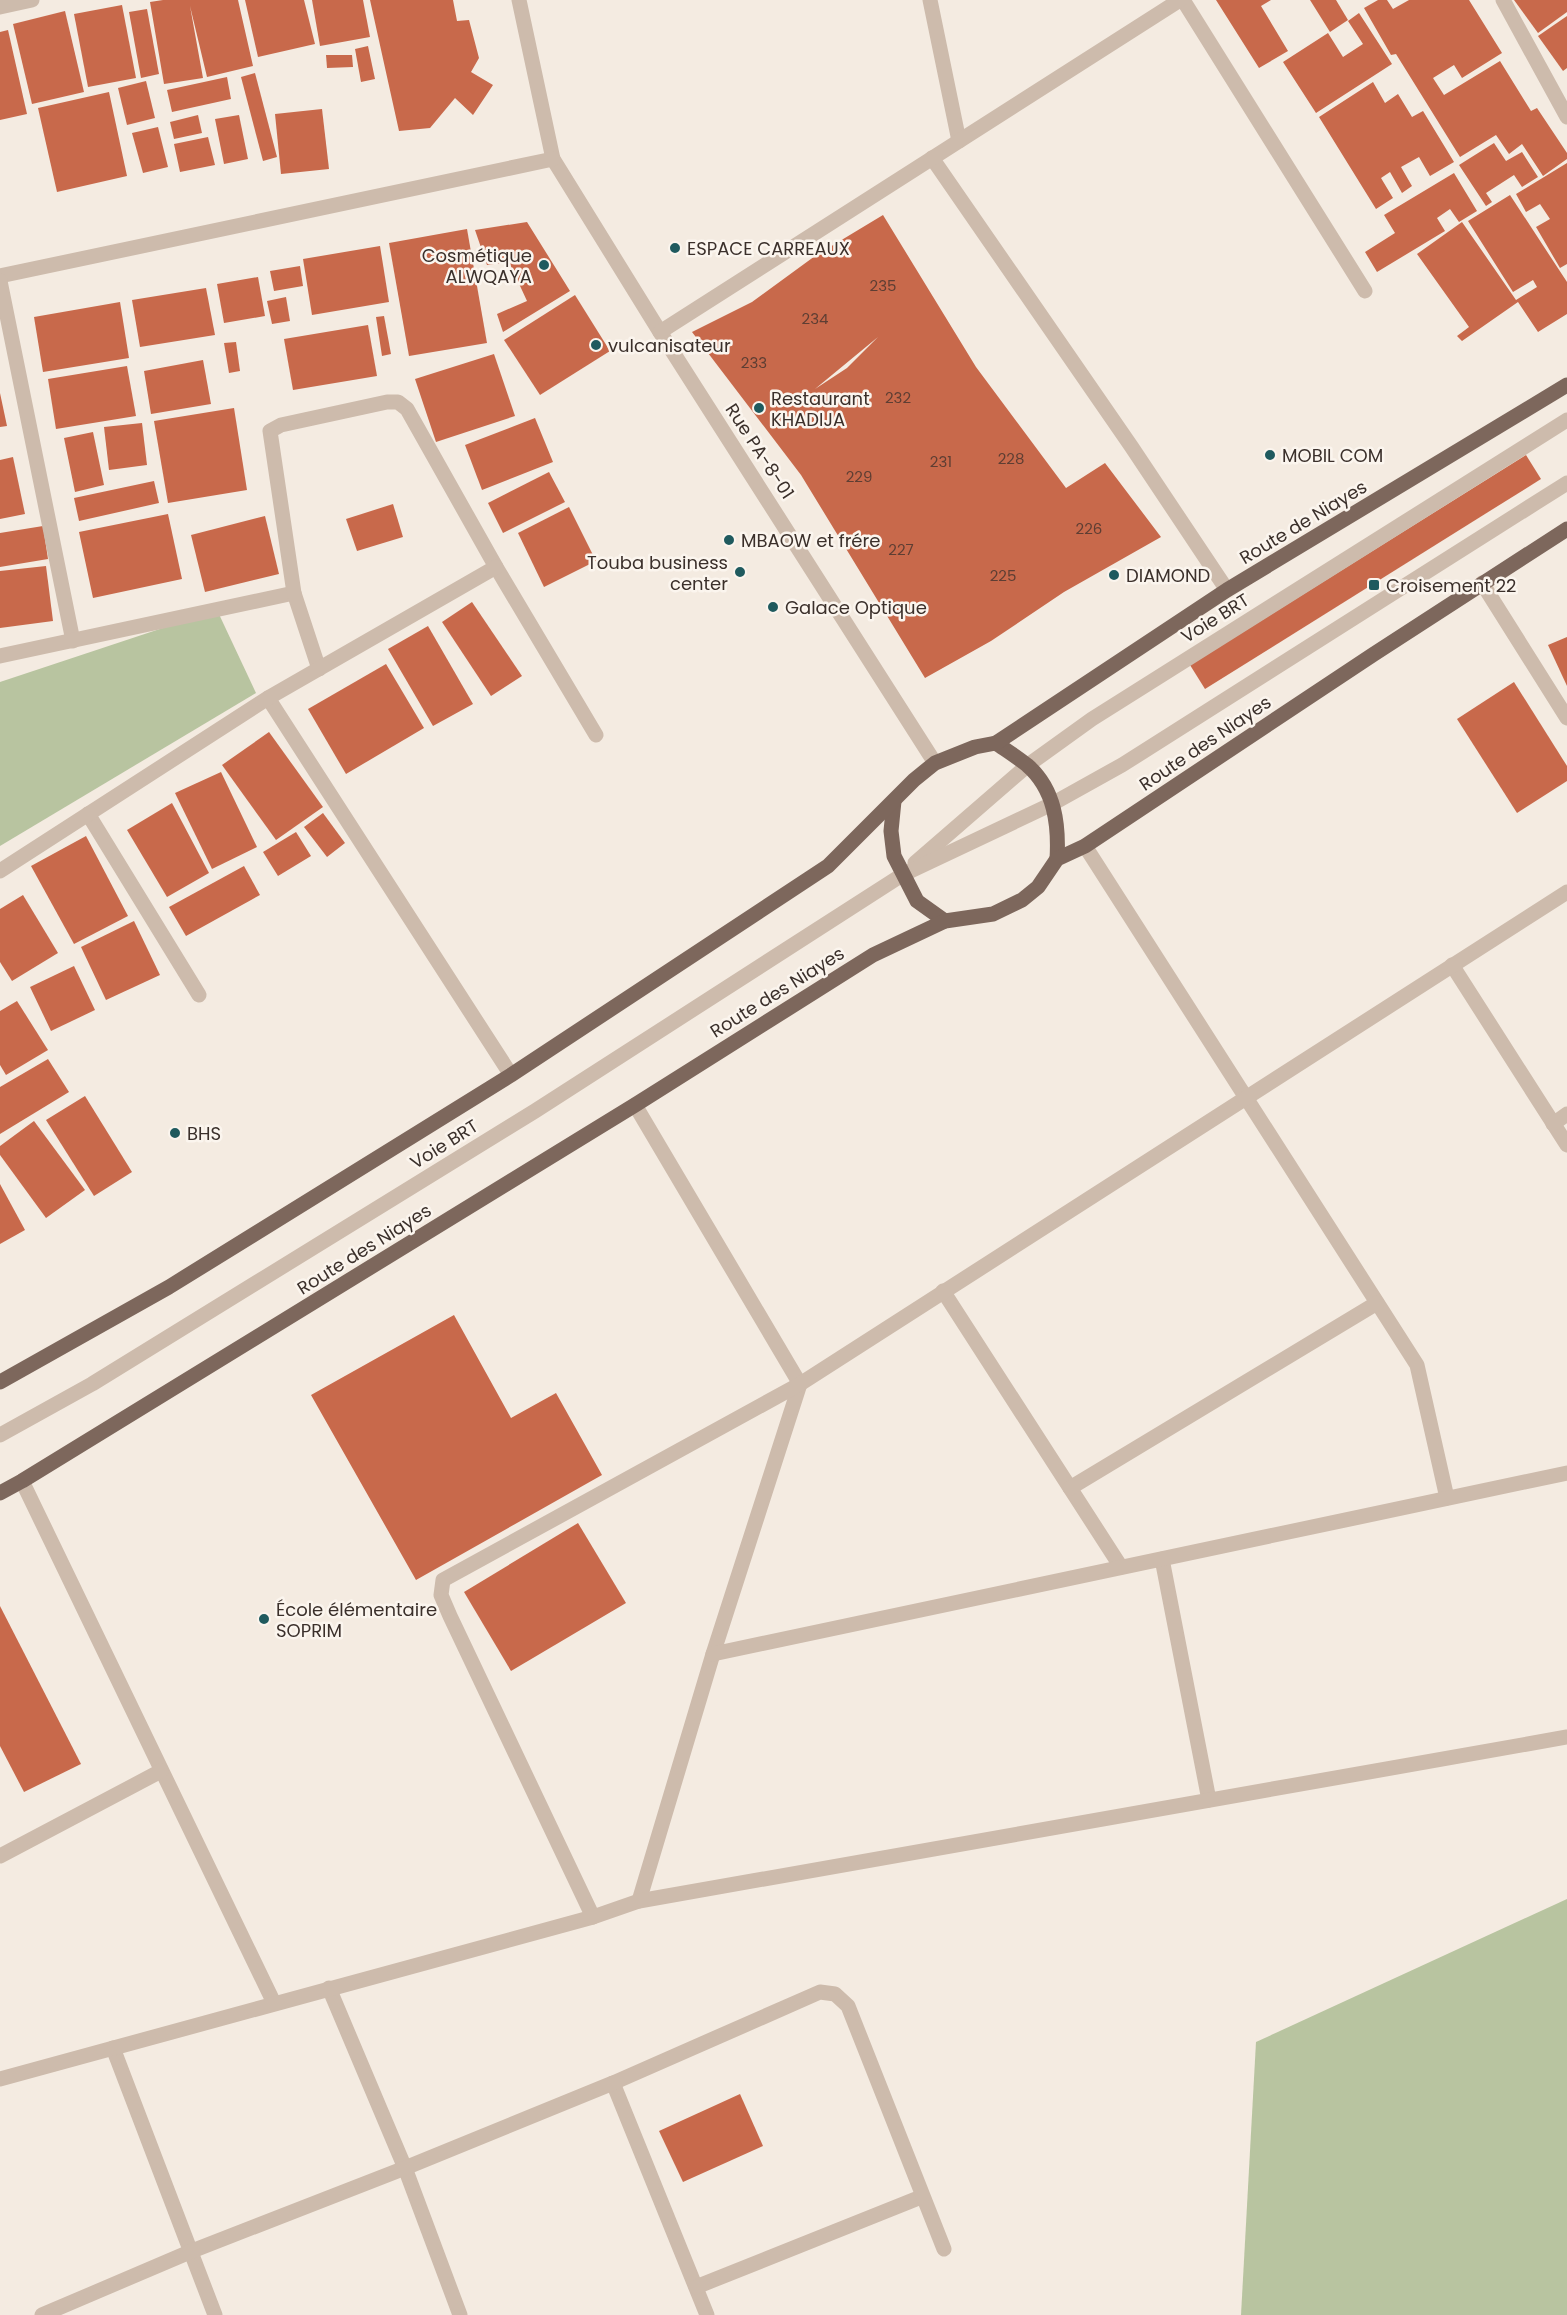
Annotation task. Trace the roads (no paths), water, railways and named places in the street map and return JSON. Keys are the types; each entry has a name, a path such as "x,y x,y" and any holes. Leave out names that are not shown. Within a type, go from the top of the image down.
{"main road":[{"name":"Route de Niayes","path":"935,763 975,747 996,743 1227,591 1567,385"},
{"name":"Route des Niayes","path":"0,1492 22,1481 635,1105 873,955 945,921 993,914 1022,900 1038,887 1058,859 1085,846 1567,529"},
{"path":"996,743 1028,765 1043,784 1059,829 1058,859"},
{"path":"0,1382 169,1287 511,1075 828,866 914,780 935,763"},
{"path":"894,801 891,831 894,856 902,875 917,901 945,921"}],"street":[{"path":"0,7 32,0"},
{"name":"Rue PA-8-01","path":"519,0 553,159 660,332 935,763"},
{"path":"930,0 959,141"},
{"path":"660,332 1181,0 1365,291"},
{"path":"1503,0 1567,117"},
{"path":"932,158 1131,446 1227,591"},
{"path":"0,276 553,159"},
{"path":"0,281 73,640"},
{"path":"319,669 294,593 270,431 281,425 387,402 398,402 407,409 496,567 596,735"},
{"name":"Voie BRT","path":"902,875 1028,765 1112,706 1547,430 1567,420"},
{"name":"Voie BRT","path":"0,1435 92,1384 525,1117 902,875 1052,804 1122,765 1567,483"},
{"path":"0,871 268,698 496,567"},
{"path":"1482,583 1567,718"},
{"path":"0,656 294,593"},
{"path":"268,698 511,1075"},
{"path":"88,814 200,995"},
{"path":"1085,846 1417,1365 1447,1498"},
{"path":"593,1917 450,1616 441,1595 443,1580 800,1384 1567,892"},
{"path":"1452,965 1567,1145"},
{"path":"635,1105 800,1384 713,1654 639,1901"},
{"path":"1554,1124 1567,1114"},
{"path":"943,1291 1121,1567"},
{"path":"1070,1488 1377,1303"},
{"path":"713,1654 1567,1473"},
{"path":"22,1481 274,2003"},
{"path":"1162,1559 1209,1800"},
{"path":"0,2079 593,1917 639,1901 1567,1737"},
{"path":"0,1856 161,1771"},
{"path":"329,1988 405,2168 460,2315"},
{"path":"42,2315 192,2251 405,2168 613,2083 820,1992 835,1994 848,2006 921,2197 944,2249"},
{"path":"113,2048 215,2315"},
{"path":"613,2083 706,2315"},
{"path":"696,2288 921,2197"}],"place":[{"name":"ESPACE CARREAUX","path":"675,248"},
{"name":"Cosmétique ALWQAYA","path":"544,265"},
{"name":"vulcanisateur","path":"596,345"},
{"name":"Restaurant KHADIJA","path":"759,408"},
{"name":"MOBIL COM","path":"1270,455"},
{"name":"MBAOW et frére","path":"729,540"},
{"name":"Touba business center","path":"740,572"},
{"name":"DIAMOND","path":"1114,575"},
{"name":"Croisement 22","path":"1374,585"},
{"name":"Galace Optique","path":"773,607"},
{"name":"BHS","path":"175,1133"},
{"name":"École élémentaire SOPRIM","path":"264,1619"}]}
